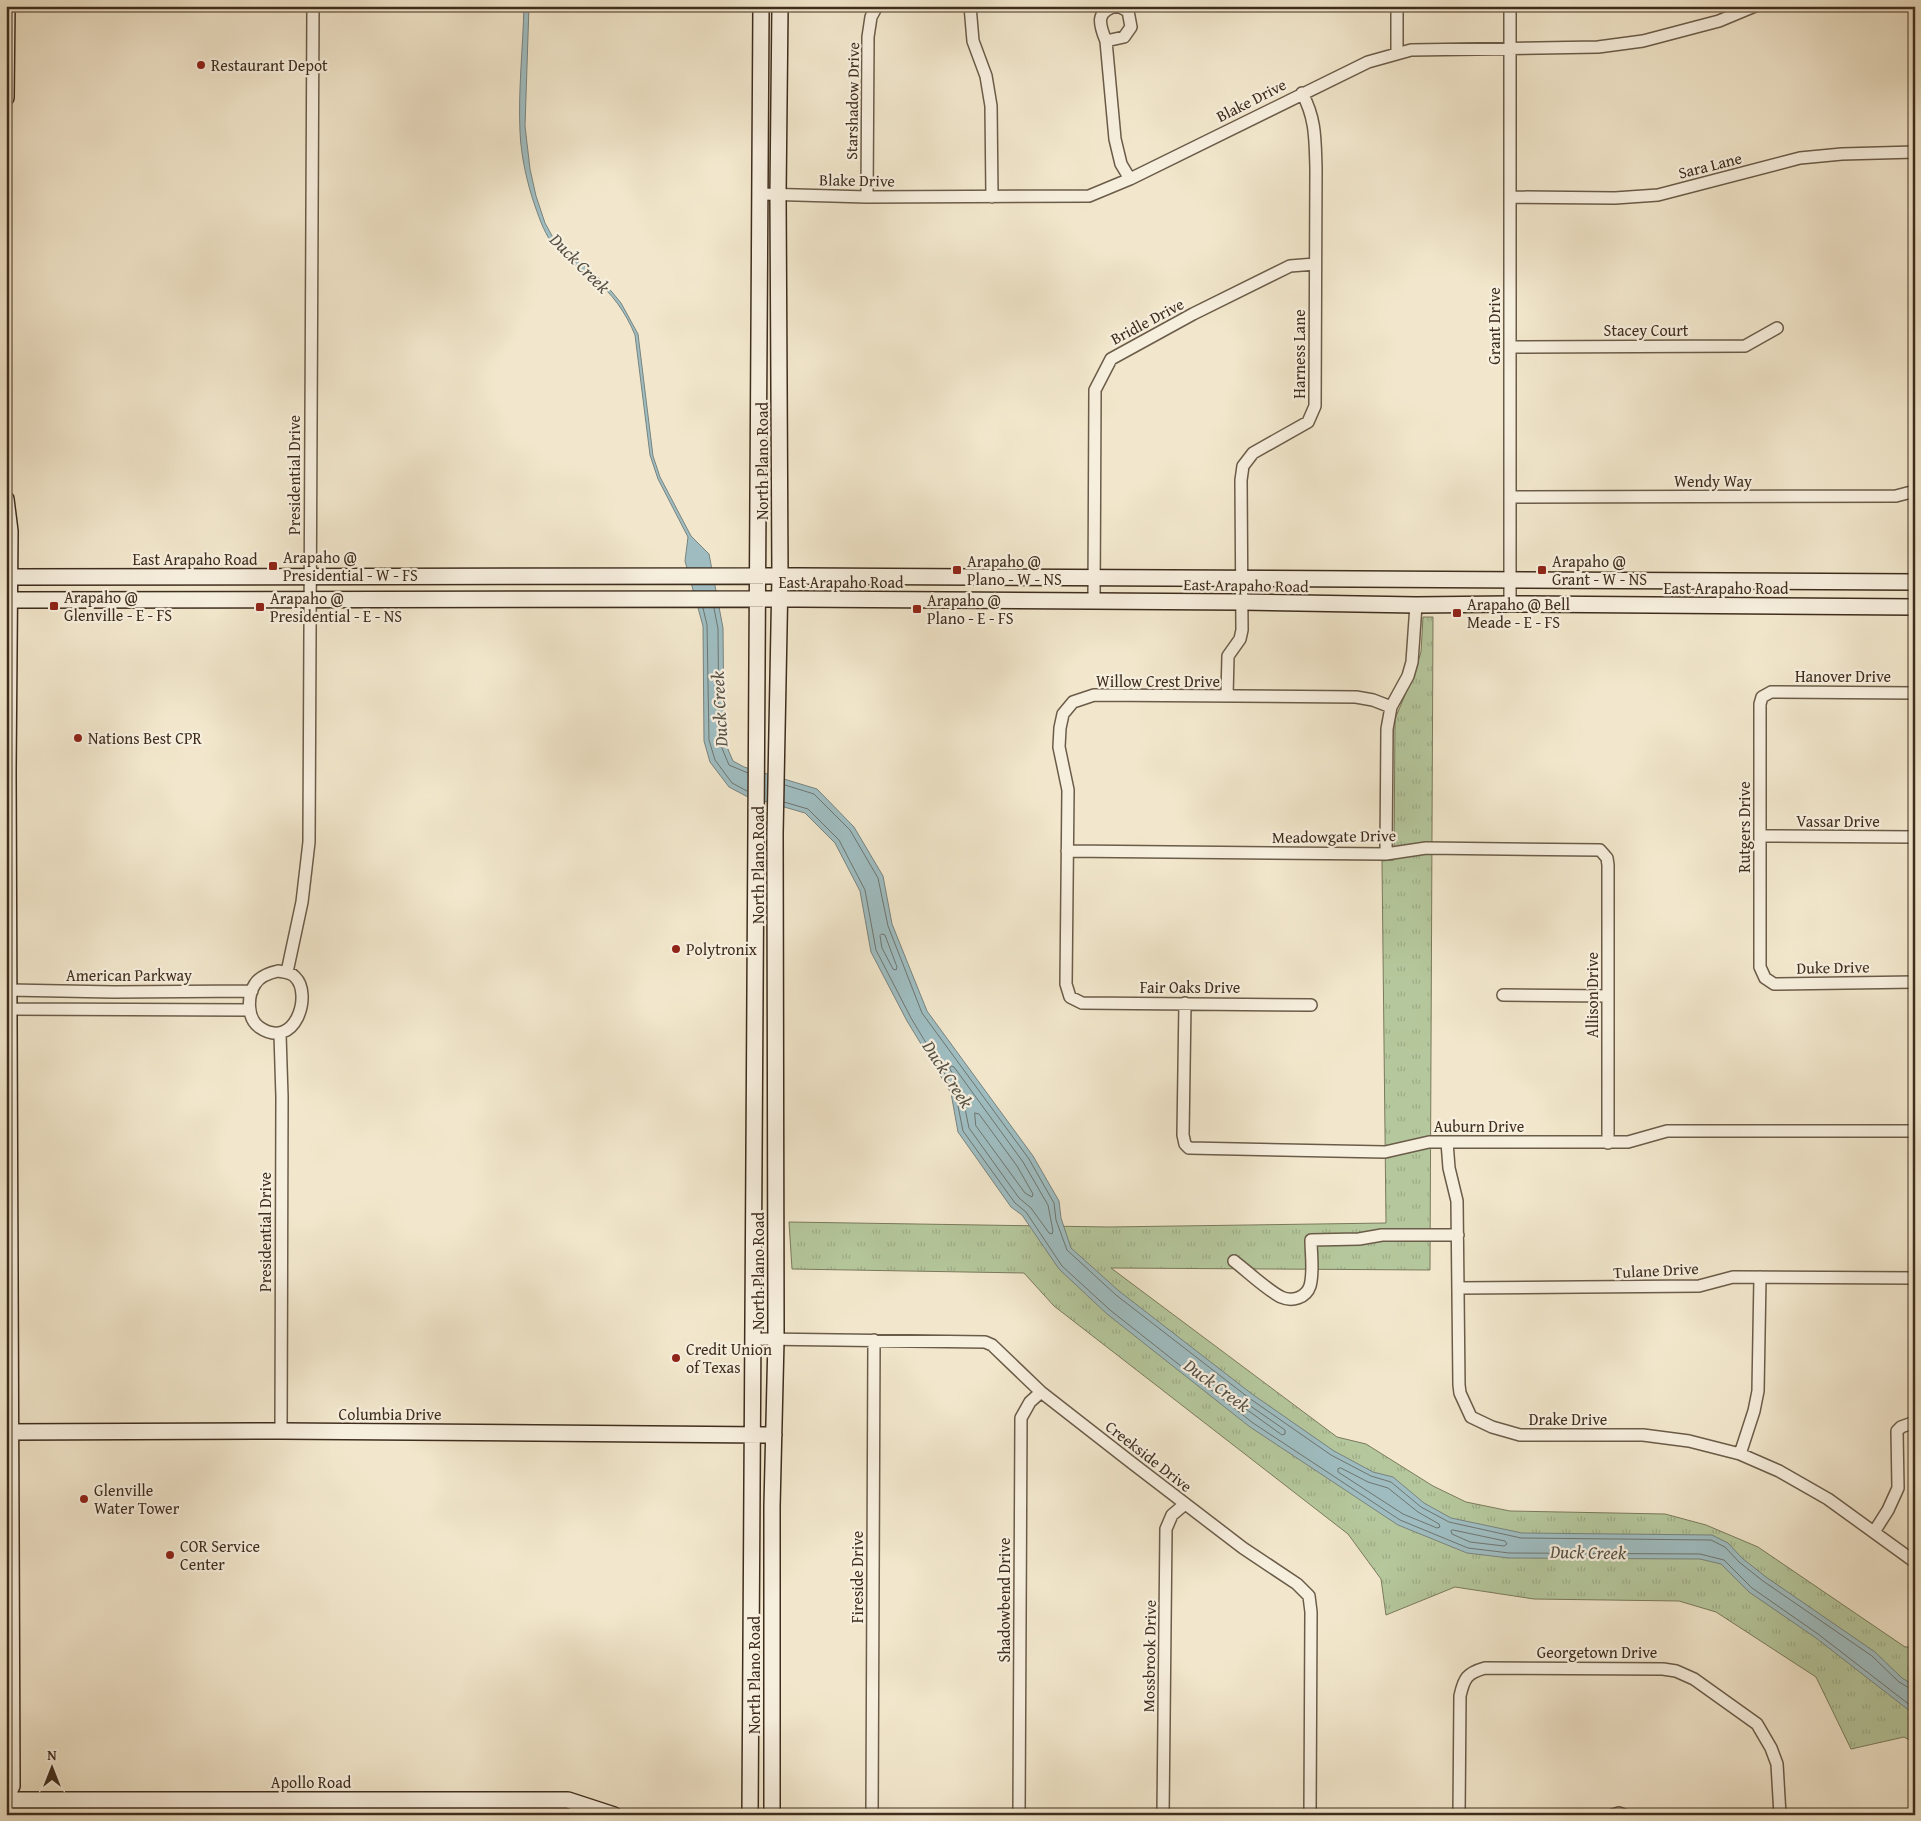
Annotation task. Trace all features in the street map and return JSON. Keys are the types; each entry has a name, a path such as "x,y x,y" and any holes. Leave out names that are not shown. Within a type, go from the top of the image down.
{"main road":[{"path":"6,98 7,6"},
{"name":"North Plano Road","path":"750,1815 752,1670 751,1435 754,1339 754,1015 757,807 756,577 760,361 761,6"},
{"name":"North Plano Road","path":"772,1815 772,1506 776,1340 776,770 780,599 778,194 780,6"},
{"path":"6,499 10,531 7,600 8,1432 12,1786 6,1799"},
{"name":"East Arapaho Road","path":"8,577 780,576 1242,580 1915,582"},
{"path":"104,600 115,593 135,590 157,577"},
{"path":"1337,580 1359,604"},
{"name":"East Arapaho Road","path":"7,600 780,599 1416,605 1915,607"},
{"path":"754,1216 775,1216"},
{"name":"Columbia Drive","path":"8,1432 281,1431 774,1435"},
{"path":"752,1670 772,1671"},
{"name":"Apollo Road","path":"6,1799 568,1800 614,1815"}],"street":[{"name":"Presidential Drive","path":"287,972 302,902 308,842 313,6"},
{"name":"Starshadow Drive","path":"867,197 868,37 871,17 877,6"},
{"path":"970,6 973,40 986,76 992,106 992,197"},
{"path":"1106,41 1124,37 1131,26 1128,11 1117,6 1107,9 1101,15 1100,26 1106,41 1115,139 1121,164 1130,179"},
{"path":"1397,6 1397,52"},
{"name":"Grant Drive","path":"1510,6 1510,604"},
{"name":"Blake Drive","path":"760,194 867,197 1089,196 1130,179 1368,62 1397,52 1427,48 1598,47 1643,41 1719,21 1755,6"},
{"name":"Harness Lane","path":"1227,696 1228,656 1240,639 1242,630 1241,480 1243,466 1253,453 1308,422 1315,406 1316,168 1314,128 1310,109 1302,93"},
{"name":"Sara Lane","path":"1511,197 1615,198 1658,195 1800,158 1842,154 1915,152"},
{"name":"Bridle Drive","path":"1094,602 1095,390 1111,359 1193,314 1290,266 1315,264"},
{"name":"Stacey Court","path":"1510,347 1745,346 1777,328"},
{"name":"Wendy Way","path":"1511,497 1896,496 1915,491"},
{"path":"1386,854 1388,729 1392,707 1408,676 1412,662 1416,605"},
{"name":"Hanover Drive","path":"1771,692 1915,693"},
{"name":"Rutgers Drive","path":"1760,968 1760,704 1762,697 1771,692"},
{"name":"Willow Crest Drive","path":"1070,996 1066,984 1068,790 1060,747 1060,728 1063,714 1073,702 1094,696 1356,697 1373,700 1392,707"},
{"name":"Vassar Drive","path":"1761,836 1915,837"},
{"name":"Meadowgate Drive","path":"1067,851 1386,854 1426,848 1600,850"},
{"name":"Allison Drive","path":"1600,850 1607,858 1608,864 1608,1142"},
{"name":"Duke Drive","path":"1760,968 1765,978 1774,984 1915,982"},
{"path":"287,972 299,982 301,1000 299,1012 289,1030 280,1034 265,1031 256,1025 251,1017 252,991 255,983 269,973 287,972"},
{"name":"American Parkway","path":"8,991 252,991"},
{"path":"114,992 114,1009"},
{"path":"178,992 178,1010"},
{"path":"1504,995 1608,996"},
{"name":"Fair Oaks Drive","path":"1070,996 1082,1003 1311,1005"},
{"name":"Auburn Drive","path":"1184,1003 1183,1136 1184,1144 1188,1148 1385,1152 1429,1142 1628,1142 1667,1130 1915,1131"},
{"name":"American Parkway","path":"8,1008 250,1010"},
{"name":"Presidential Drive","path":"280,1034 282,1097 281,1431"},
{"name":"Drake Drive","path":"1448,1142 1449,1168 1457,1201 1460,1393 1471,1417 1520,1435 1643,1435 1689,1441 1740,1454 1779,1471 1828,1499 1915,1562"},
{"path":"1234,1261 1280,1296 1294,1299 1304,1296 1309,1288 1311,1278 1311,1240 1382,1235 1458,1235"},
{"name":"Tulane Drive","path":"1458,1288 1698,1286 1733,1277 1915,1278"},
{"path":"1740,1454 1758,1391 1760,1277"},
{"name":"Creekside Drive","path":"754,1339 985,1342 992,1345 1041,1392 1184,1504 1243,1548 1297,1584 1309,1596 1311,1612 1310,1815"},
{"name":"Fireside Drive","path":"872,1815 874,1340"},
{"name":"Shadowbend Drive","path":"1019,1815 1021,1418 1030,1402 1041,1392"},
{"path":"1874,1532 1888,1510 1898,1488 1897,1431 1901,1426 1915,1422"},
{"name":"Mossbrook Drive","path":"1163,1815 1166,1529 1172,1515 1184,1504"},
{"name":"Georgetown Drive","path":"1459,1815 1460,1696 1464,1680 1474,1671 1486,1668 1663,1668 1676,1671 1694,1679 1756,1724 1771,1748 1777,1764 1780,1815"},
{"path":"1614,1815 1619,1813 1624,1815"}],"green space":[{"path":"1423,617 1433,617 1430,1270 1111,1268 1337,1437 1366,1444 1433,1486 1466,1502 1510,1511 1665,1514 1706,1525 1758,1547 1905,1647 1915,1647 1915,1743 1904,1737 1851,1749 1816,1677 1716,1612 1679,1601 1534,1599 1455,1587 1386,1615 1381,1579 1348,1534 1054,1306 1024,1273 792,1269 789,1222 1109,1227 1386,1223 1382,861 1394,860 1395,719 1421,652"},
{"path":"275,1811 565,1813 572,1815 271,1815"}],"water":[{"name":"Duck Creek","path":"524,6 529,6 525,126 530,169 536,196 545,223 556,243 597,276 612,292 621,303 638,334 653,456 660,477 691,536 709,554 723,628 724,740 733,761 744,767 817,789 854,827 883,876 892,924 927,1011 1033,1156 1059,1201 1061,1218 1071,1248 1119,1291 1252,1394 1334,1451 1373,1472 1393,1477 1424,1503 1451,1518 1522,1533 1712,1535 1728,1543 1742,1558 1766,1577 1875,1652 1902,1678 1915,1686 1915,1715 1816,1638 1749,1592 1721,1564 1700,1559 1509,1558 1467,1553 1398,1525 1250,1427 1107,1314 1059,1269 1022,1215 1011,1207 958,1132 951,1093 907,1021 871,952 860,891 835,843 805,813 746,796 729,787 710,762 704,741 703,626 685,561 688,537 658,479 650,455 635,335 623,311 606,290 563,255 551,242 539,217 527,179 520,132"}],"place":[{"name":"Restaurant Depot","path":"201,65"},
{"name":"Arapaho @ Presidential - W - FS","path":"273,566"},
{"name":"Arapaho @ Plano - W - NS","path":"957,570"},
{"name":"Arapaho @ Grant - W - NS","path":"1542,570"},
{"name":"Arapaho @ Glenville - E - FS","path":"54,606"},
{"name":"Arapaho @ Presidential - E - NS","path":"260,607"},
{"name":"Arapaho @ Plano - E - FS","path":"917,609"},
{"name":"Arapaho @ Bell Meade - E - FS","path":"1457,613"},
{"name":"Nations Best CPR","path":"78,738"},
{"name":"Polytronix","path":"676,949"},
{"name":"Credit Union of Texas","path":"676,1358"},
{"name":"Glenville Water Tower","path":"84,1499"},
{"name":"COR Service Center","path":"170,1555"}]}
